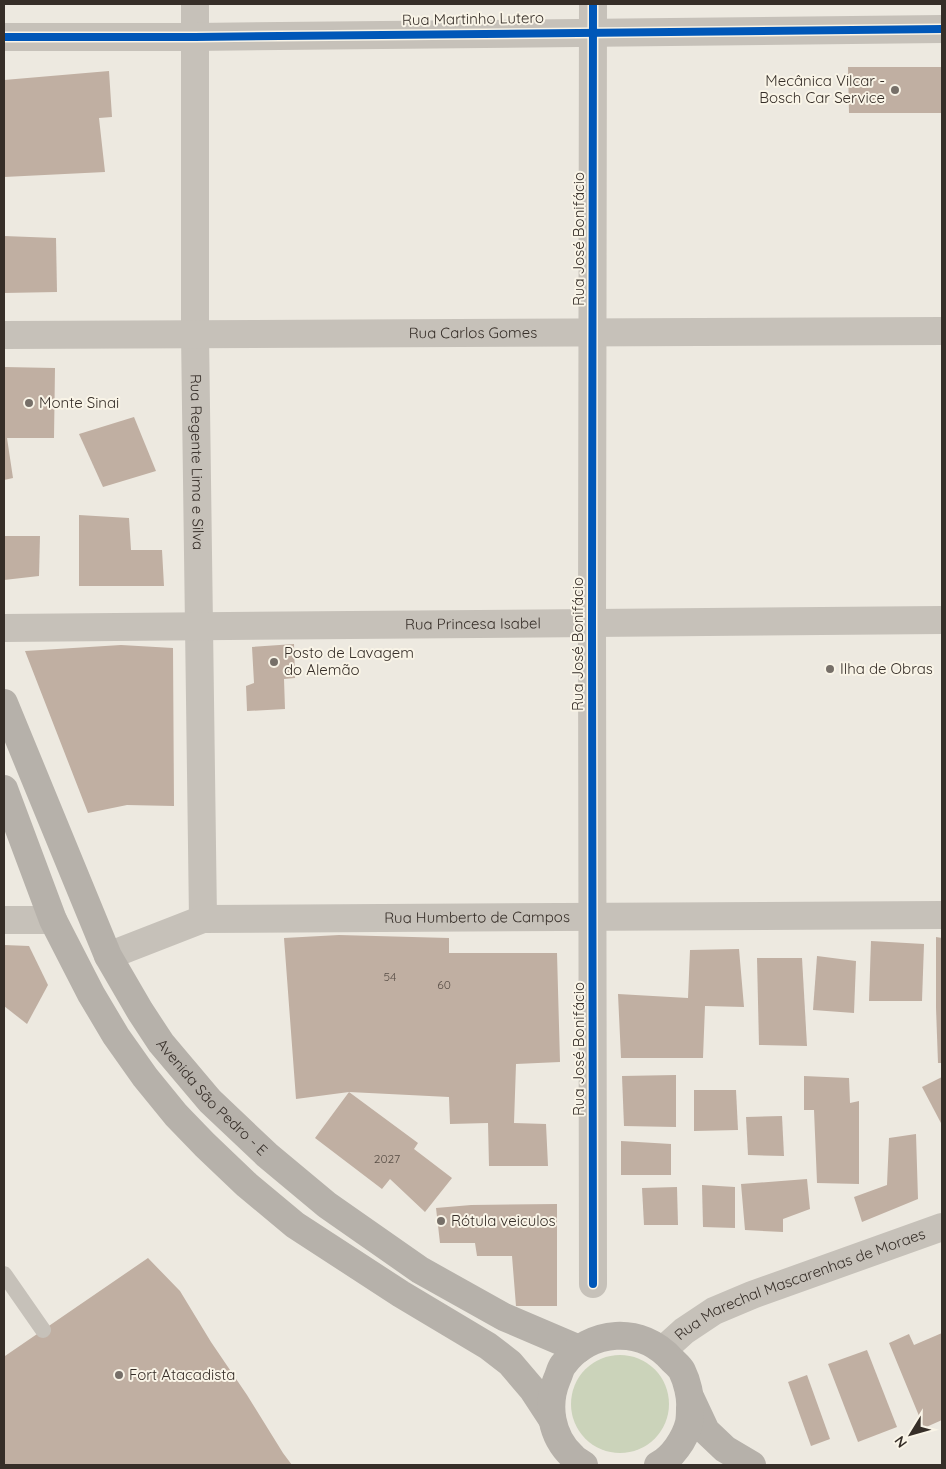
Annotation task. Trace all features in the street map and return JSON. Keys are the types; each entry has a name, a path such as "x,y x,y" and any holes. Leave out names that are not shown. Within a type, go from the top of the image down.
{"main road":[{"name":"Avenida São Pedro - E","path":"4,702 108,956 161,1043 210,1101 266,1155 328,1205 420,1270 504,1317 579,1348"},
{"path":"4,789 53,920 91,994 116,1036 145,1077 176,1115 248,1185 295,1225 401,1294 488,1346 510,1363 534,1390 552,1419 559,1439 572,1456 584,1465"},
{"path":"552,1419 552,1392 562,1366 579,1348 600,1338 624,1335 645,1339 663,1350 682,1371 691,1398 706,1431 725,1449 752,1465"},
{"path":"662,1465 679,1445 689,1423 691,1398"}],"street":[{"name":"Rua Regente Lima e Silva","path":"195,4 195,334 203,919"},
{"name":"Rua José Bonifácio","path":"593,4 593,1284"},
{"name":"Rua Martinho Lutero","path":"4,36 195,37 942,29"},
{"name":"Rua Carlos Gomes","path":"4,335 942,331"},
{"name":"Rua Princesa Isabel","path":"4,628 199,628 942,620"},
{"name":"Rua Humberto de Campos","path":"108,956 203,919 942,915"},
{"path":"4,920 53,920"},
{"name":"Rua Marechal Mascarenhas de Moraes","path":"663,1350 684,1330 714,1311 752,1295 942,1227"}],"lane":[{"path":"4,1274 43,1330"}],"green space":[{"path":"620,1355 639,1358 655,1369 666,1385 669,1404 666,1423 655,1439 639,1450 620,1453 601,1450 585,1439 574,1423 571,1404 574,1385 585,1369 601,1358"}],"building":[{"name":"Mecânica Vilcar - Bosch Car Service","path":"848,67 942,67 942,113 849,113"},
{"path":"109,71 112,117 99,118 105,172 4,177 4,80"},
{"path":"4,236 56,238 57,292 4,293"},
{"name":"Monte Sinai","path":"4,367 55,368 54,438 7,438 13,478 4,480"},
{"path":"134,417 156,471 103,487 79,434"},
{"path":"79,515 129,518 131,550 162,550 164,586 79,586"},
{"path":"4,536 40,536 39,576 4,580"},
{"name":"Posto de Lavagem do Alemão","path":"294,644 295,678 284,679 285,709 247,711 246,686 254,683 252,647"},
{"path":"121,645 173,648 174,806 127,805 88,813 25,651"},
{"path":"339,935 449,938 449,953 557,953 560,1062 516,1064 514,1123 546,1124 548,1166 489,1166 488,1123 450,1124 449,1097 349,1092 296,1099 284,938"},
{"path":"936,937 942,938 942,1063 938,1063"},
{"path":"871,941 924,944 922,1001 869,1001"},
{"path":"4,945 29,946 48,985 27,1024 4,1006"},
{"path":"739,949 744,1007 705,1006 703,1058 621,1058 618,994 688,998 690,950"},
{"path":"817,956 856,961 854,1013 813,1010"},
{"path":"757,958 802,958 807,1046 759,1045"},
{"path":"676,1075 676,1127 624,1126 622,1076"},
{"path":"804,1076 849,1078 850,1103 859,1101 859,1184 817,1183 814,1110 804,1110"},
{"path":"942,1077 942,1125 922,1087"},
{"path":"694,1090 736,1090 738,1130 694,1131"},
{"path":"349,1092 418,1143 414,1149 452,1178 425,1212 390,1179 382,1189 315,1138"},
{"path":"782,1116 784,1156 748,1155 746,1117"},
{"path":"916,1134 918,1199 862,1222 854,1197 887,1185 889,1138"},
{"path":"621,1141 671,1144 671,1175 621,1175"},
{"path":"807,1179 810,1209 783,1219 783,1232 745,1230 741,1184"},
{"path":"702,1185 735,1187 735,1228 703,1227"},
{"path":"677,1187 678,1225 644,1225 642,1188"},
{"path":"557,1204 557,1306 516,1306 512,1256 477,1256 475,1243 440,1243 436,1208 471,1205"},
{"name":"Fort Atacadista","path":"148,1258 180,1291 211,1342 292,1465 4,1465 4,1355"},
{"path":"942,1333 942,1420 924,1428 889,1343 909,1334 914,1345"},
{"path":"867,1350 897,1427 858,1442 828,1364"},
{"path":"807,1375 830,1439 811,1446 788,1382"}],"cycle path":[{"path":"593,4 593,1284"},
{"path":"4,37 195,37 942,29"}],"place":[{"name":"Mecânica Vilcar - Bosch Car Service","path":"895,90"},
{"name":"Monte Sinai","path":"29,403"},
{"name":"Posto de Lavagem do Alemão","path":"274,662"},
{"name":"Ilha de Obras","path":"830,669"},
{"name":"Rótula veiculos","path":"441,1221"},
{"name":"Fort Atacadista","path":"119,1375"}]}
